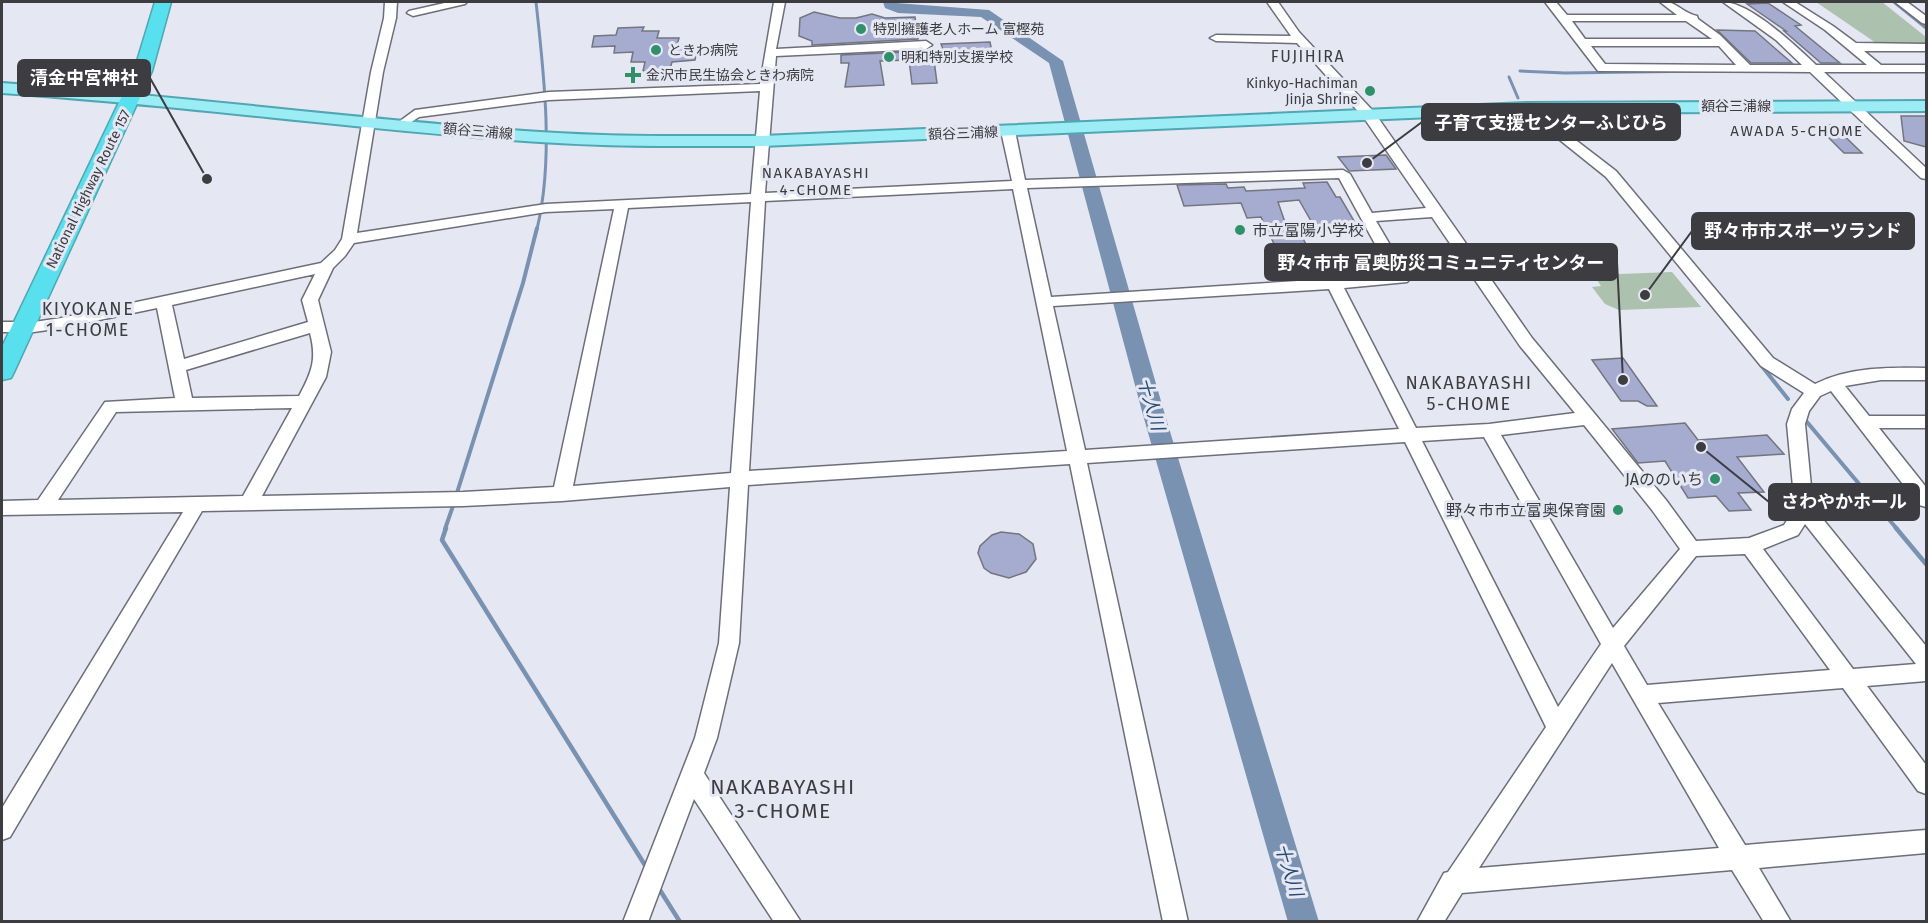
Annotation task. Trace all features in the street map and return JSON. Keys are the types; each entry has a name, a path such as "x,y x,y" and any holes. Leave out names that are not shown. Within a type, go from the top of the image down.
{"highway":[{"name":"National Highway Route 157","path":"124,98 150,2"},
{"name":"National Highway Route 157","path":"2,372 7,328 124,98 143,71 163,2"}],"main road":[{"name":"額谷三浦線","path":"2,88 545,138 762,141 1526,108 1926,106"}],"street":[{"path":"249,502 318,377 323,352 310,300 326,266 340,253 349,239 368,121 390,18 391,2"},
{"path":"413,13 420,2"},
{"path":"390,18 461,2"},
{"path":"638,915 693,777 706,738 729,643 738,479 766,87 779,2"},
{"path":"1273,2 1301,40 1369,115 1526,342 1691,549"},
{"path":"1551,2 1556,2"},
{"path":"1551,2 1602,68 1926,69"},
{"path":"1666,2 1693,18 1747,69"},
{"path":"1728,2 1780,38 1926,175"},
{"path":"1788,2 1829,28 1878,69"},
{"path":"1901,2 1926,21"},
{"path":"1564,18 1693,18"},
{"path":"1216,38 1301,40"},
{"path":"1583,42 1722,43"},
{"path":"770,53 926,45"},
{"path":"1853,47 1926,46"},
{"path":"402,124 415,114 544,97 766,87"},
{"path":"1526,108 1611,174 1767,362 1814,392"},
{"path":"1008,131 1176,921"},
{"path":"349,239 541,208 1088,182 1343,174 1402,279 1044,302"},
{"path":"562,494 622,205"},
{"path":"1369,217 1436,212"},
{"path":"7,328 61,323 279,279 326,266"},
{"path":"1334,283 1558,729"},
{"path":"164,302 185,404"},
{"path":"178,367 317,325"},
{"path":"1926,374 1881,374 1833,382 1814,392 1801,409 1797,424 1804,509 1926,661"},
{"path":"1833,382 1926,500"},
{"path":"44,506 111,406 304,402"},
{"path":"2,508 454,500 562,494 738,479 1489,430 1588,418"},
{"path":"1866,422 1926,422"},
{"path":"1489,430 1612,645 1739,859 1779,921"},
{"path":"1906,474 1926,474"},
{"path":"2,829 197,504"},
{"path":"1429,921 1612,645 1691,549 1750,546 1791,530 1804,509"},
{"path":"1750,546 1926,783"},
{"path":"1642,695 1926,672"},
{"path":"693,777 789,921"},
{"path":"1453,882 1926,842"}],"green space":[{"path":"1816,2 1882,2 1926,37 1926,44 1879,45"},
{"path":"1672,272 1701,307 1619,310 1605,304 1592,287 1601,286 1594,275"}],"building":[{"path":"1768,3 1801,25 1795,26 1840,63 1821,63 1784,31 1786,31 1747,4"},
{"name":"特別擁護老人ホーム 富樫苑","path":"814,12 840,18 856,18 872,14 885,18 915,17 918,39 812,45 812,41 799,36 800,18"},
{"name":"ときわ病院","path":"644,27 642,31 659,31 657,38 679,38 677,45 698,45 695,60 672,62 670,69 643,71 645,62 631,62 633,52 614,53 615,46 592,47 594,36 616,35 618,28"},
{"path":"1717,30 1755,31 1792,63 1751,63"},
{"path":"990,42 993,57 934,60 937,83 912,84 909,60 880,61 884,85 845,87 849,63 841,63 841,55 926,51 943,49 941,44"},
{"path":"1901,116 1926,116 1926,147 1904,141"},
{"path":"1816,125 1833,125 1862,153 1844,153"},
{"path":"1386,155 1396,169 1349,171 1338,157"},
{"path":"1327,182 1336,197 1340,197 1360,231 1319,235 1299,200 1278,202 1287,228 1298,229 1309,250 1277,250 1261,217 1247,218 1241,203 1184,206 1177,185 1226,184 1228,188 1244,187 1246,191 1305,188 1303,183"},
{"path":"1623,358 1657,406 1647,406 1638,401 1621,401 1592,360"},
{"path":"1685,423 1698,440 1767,435 1784,454 1737,457 1764,492 1738,493 1751,510 1729,511 1716,496 1688,498 1665,461 1638,463 1612,429"},
{"path":"1001,532 1019,534 1033,544 1036,559 1026,572 1009,578 991,573 984,568 978,553 980,546 992,535"}],"waterway":[{"path":"536,2 546,116 545,174 537,229"},
{"name":"十人川","path":"890,2 890,5 898,9 984,13 1056,61 1154,415 1304,922"},
{"path":"1894,2 1926,28"},
{"path":"1520,71 1565,73 1705,71"},
{"path":"1509,77 1518,98"},
{"path":"456,496 523,283 537,228"},
{"path":"1761,365 1788,399"},
{"path":"1807,422 1897,529"},
{"path":"445,529 454,503"},
{"path":"446,528 442,540 648,870"},
{"path":"1896,528 1926,564"},
{"path":"658,887 680,922"}],"place":[{"name":"特別擁護老人ホーム 富樫苑","path":"861,29"},
{"name":"ときわ病院","path":"656,50"},
{"name":"明和特別支援学校","path":"889,57"},
{"name":"金沢市民生協会ときわ病院","path":"633,75"},
{"name":"Kinkyo-Hachiman Jinja Shrine","path":"1370,91"},
{"name":"子育て支援センターふじひら","path":"1367,163"},
{"name":"清金中宮神社","path":"207,179"},
{"name":"市立富陽小学校","path":"1240,230"},
{"name":"野々市市スポーツランド","path":"1645,295"},
{"name":"野々市市 富奥防災コミュニティセンター","path":"1623,380"},
{"name":"さわやかホール","path":"1701,447"},
{"name":"JAののいち","path":"1715,479"},
{"name":"野々市市立富奥保育園","path":"1618,510"}],"district":[{"name":"FUJIHIRA","path":"1308,56"},
{"name":"AWADA 5-CHOME","path":"1797,131"},
{"name":"NAKABAYASHI 4-CHOME","path":"816,182"},
{"name":"KIYOKANE 1-CHOME","path":"88,319"},
{"name":"NAKABAYASHI 5-CHOME","path":"1469,394"},
{"name":"NAKABAYASHI 3-CHOME","path":"783,799"}]}
